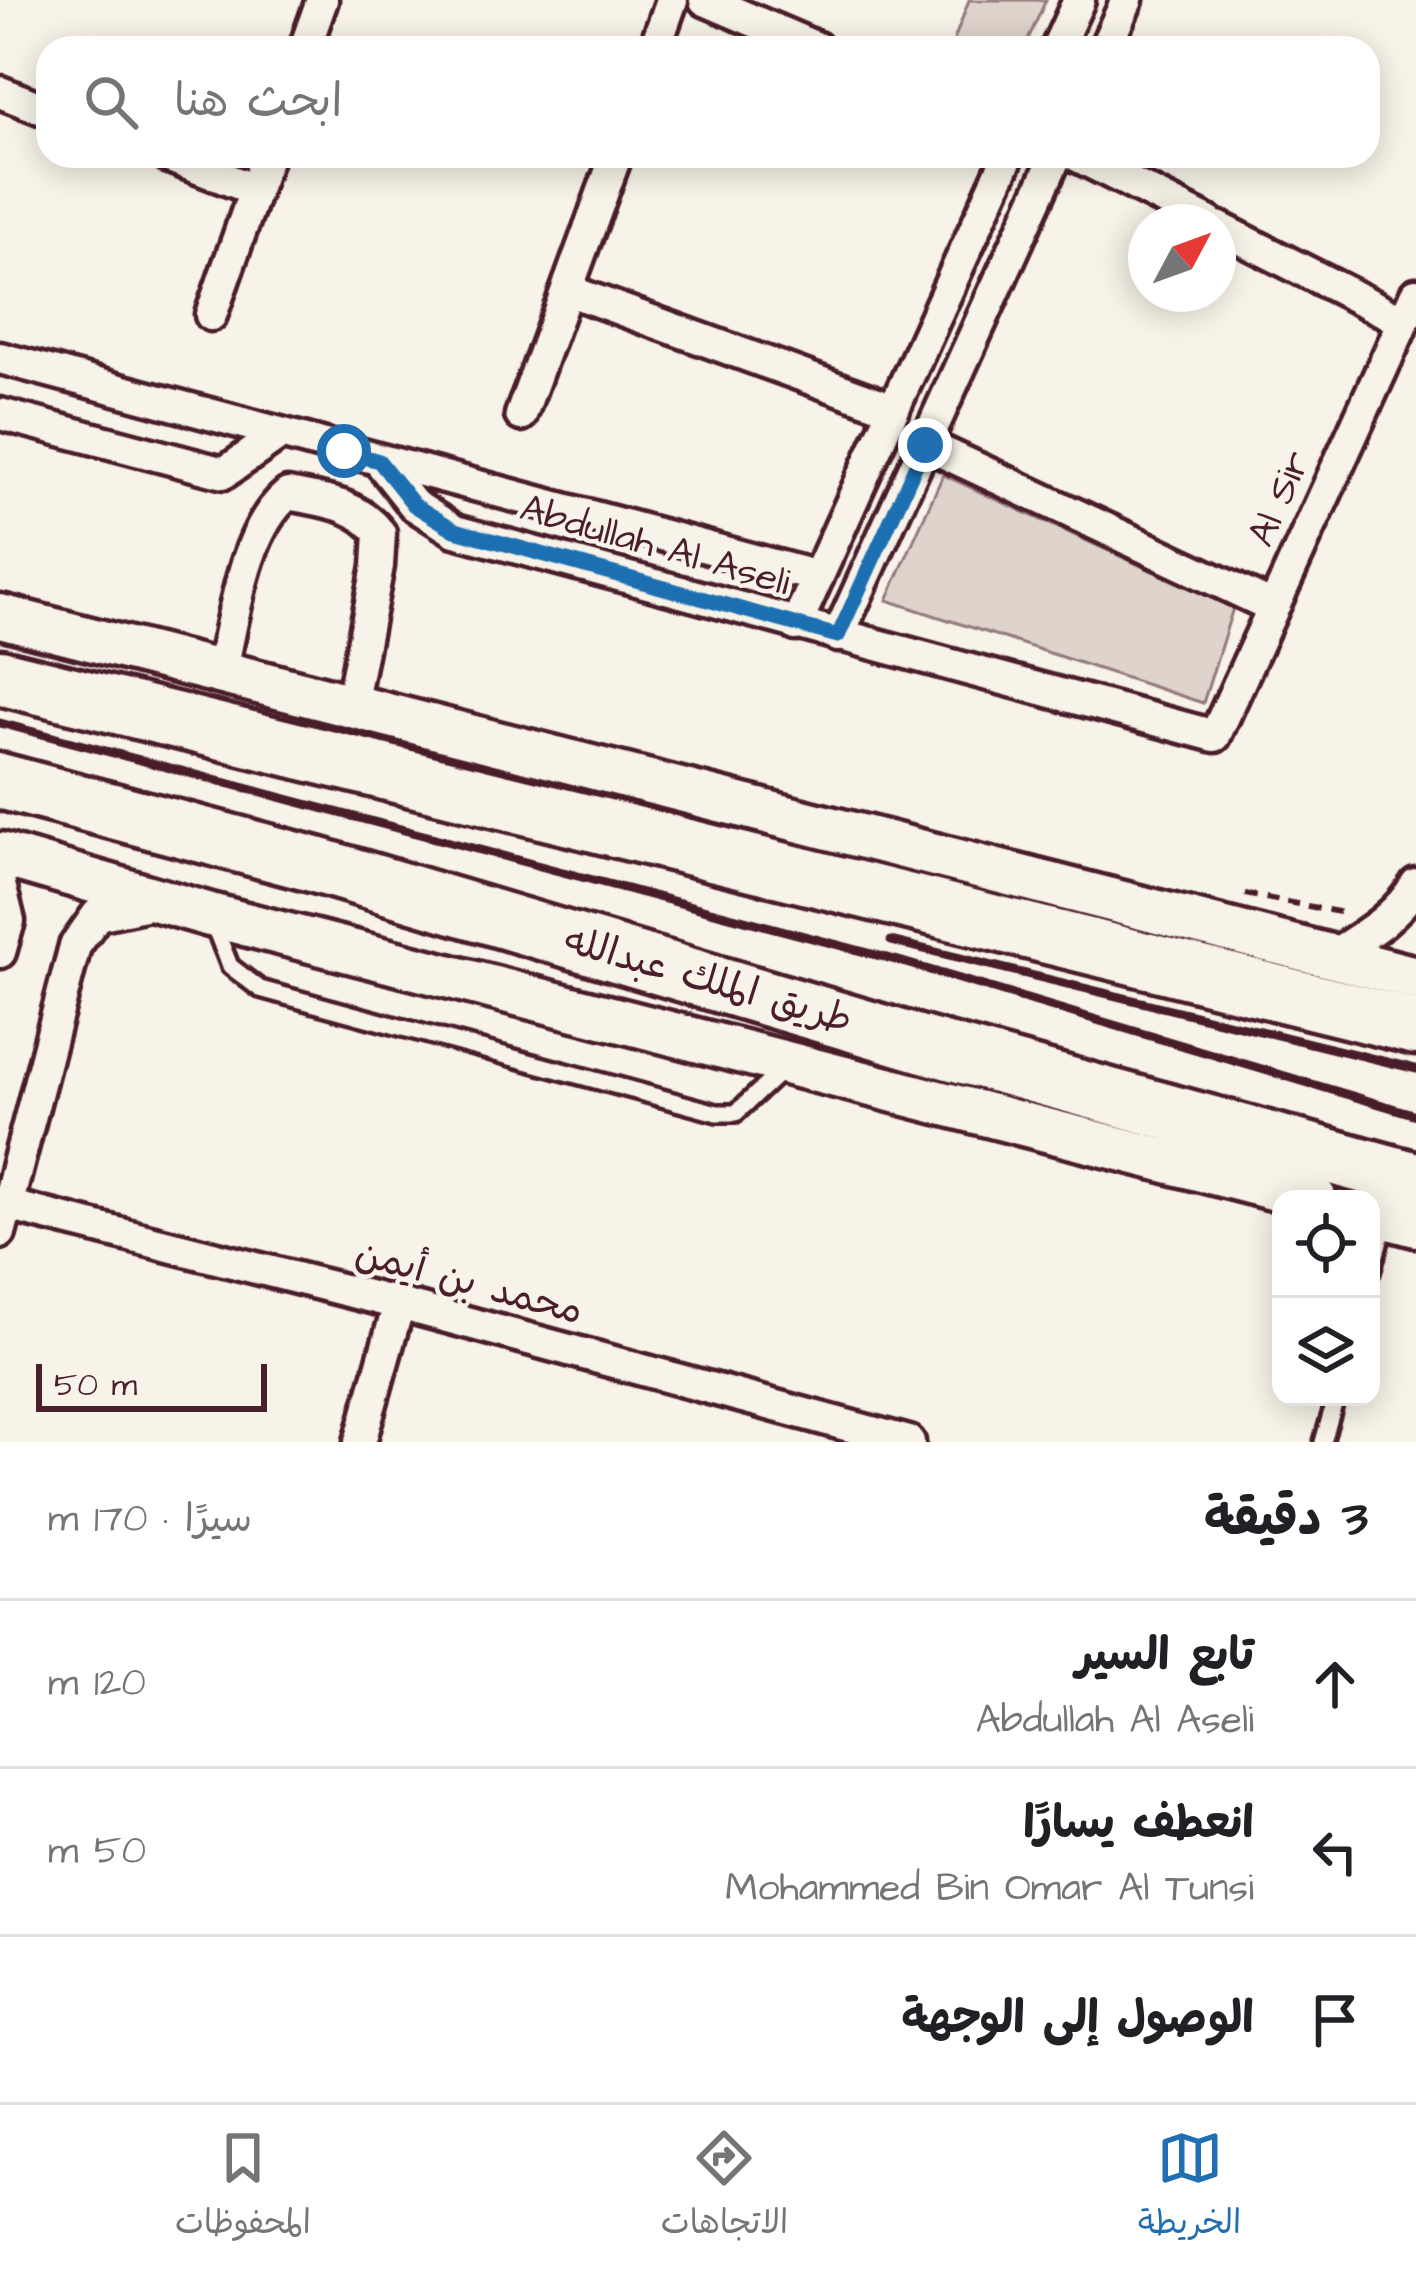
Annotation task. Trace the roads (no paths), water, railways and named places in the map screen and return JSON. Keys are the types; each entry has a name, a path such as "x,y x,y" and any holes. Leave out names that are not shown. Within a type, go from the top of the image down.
{"highway":[{"path":"0,677 1416,1027"},
{"name":"طريق الملك عبدالله","path":"0,781 316,865 924,1045 1397,1209"}],"street":[{"path":"309,36 322,0"},
{"path":"659,36 672,0"},
{"path":"705,0 789,36"},
{"path":"1062,36 1078,0"},
{"path":"1111,36 1127,0"},
{"path":"0,92 36,106"},
{"path":"198,168 255,190"},
{"path":"211,315 263,168"},
{"path":"521,416 612,168"},
{"path":"796,626 1003,168"},
{"path":"838,636 1051,168"},
{"path":"1102,168 1173,204"},
{"path":"1236,235 1409,308"},
{"path":"567,290 894,409"},
{"name":"Al Sir","path":"1215,736 1409,308"},
{"path":"0,358 818,577"},
{"path":"0,414 224,473 280,434"},
{"path":"925,445 1273,608"},
{"path":"331,503 344,451"},
{"name":"Abdullah Al Aseli","path":"379,461 414,505 455,530 1215,736"},
{"path":"221,673 261,525 288,494 350,507 370,519 380,533 351,706"},
{"path":"0,616 1416,978"},
{"path":"0,854 210,915 1280,1190"},
{"path":"1332,956 1381,923 1406,901 1416,884"},
{"path":"0,885 8,921 0,952"},
{"path":"3,1218 75,946 98,915 161,902"},
{"name":"محمد بن أيمن","path":"3,1218 399,1304 909,1442"},
{"path":"360,1442 399,1304"}],"lane":[{"path":"210,915 230,966 260,988 717,1113 736,1113 787,1065"},
{"path":"1380,1250 1397,1209"},
{"path":"1323,1442 1333,1406"}],"railway":[{"path":"0,723 899,961 1416,1115"},
{"path":"891,941 1416,1069"}]}
